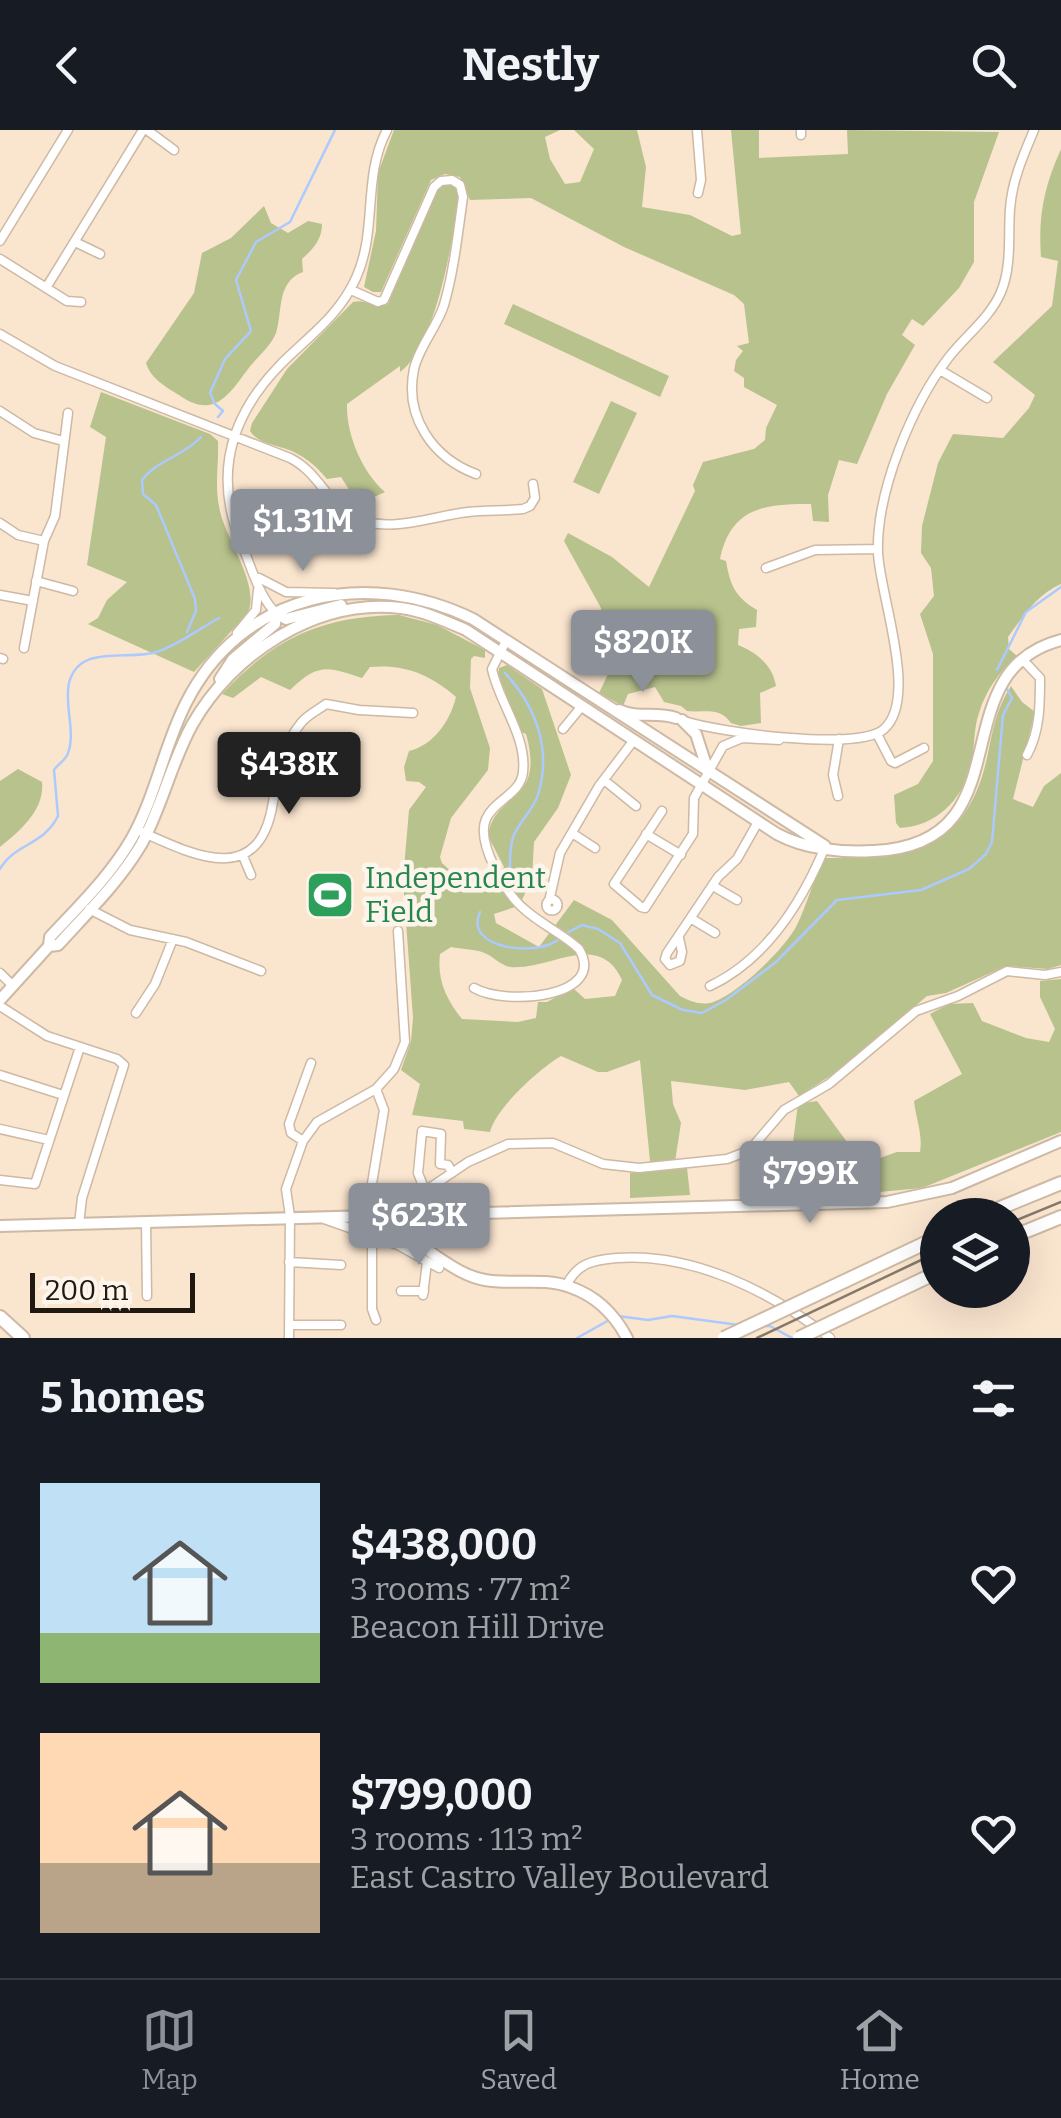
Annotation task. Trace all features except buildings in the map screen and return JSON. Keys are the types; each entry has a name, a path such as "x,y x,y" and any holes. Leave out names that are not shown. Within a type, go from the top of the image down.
{"highway":[{"path":"1025,1198 1061,1183"},
{"path":"1030,1230 1061,1217"},
{"path":"724,1338 920,1245"},
{"path":"799,1338 920,1281"},
{"path":"0,1317 22,1338"}],"main road":[{"path":"142,831 186,701 220,655 276,613 339,593 388,592 450,608 506,640 598,702 702,784 790,841 866,852 898,850 940,831 962,806 973,785 991,702 1000,685 1038,649 1061,640"},
{"path":"276,613 286,619 343,604 364,604 407,609 466,630 582,706 708,770 825,846"},
{"path":"210,698 257,651 290,631 336,612 376,607"},
{"path":"0,1003 49,946 58,945 86,906 122,873 184,741 234,660 275,624 276,613"},
{"path":"598,702 636,716 656,713 679,719 696,734 708,770"},
{"path":"739,792 742,800 754,809 758,822"},
{"path":"758,822 768,820 806,834"},
{"path":"0,1226 887,1202 952,1188 1061,1141"},
{"path":"410,1213 410,1233 420,1245 469,1275 484,1280 570,1287 608,1310 627,1338"}],"street":[{"path":"0,241 68,130"},
{"path":"46,288 145,130 174,150"},
{"path":"276,613 235,528 226,472 234,438 273,373 333,316 350,290 365,252 374,165 388,130"},
{"path":"696,130 701,180 698,193"},
{"path":"662,811 614,884 640,907 645,908 694,830 693,801 722,746 734,739 858,740 878,734 892,720 899,694 878,549 880,522 904,440 940,370 1001,292 1007,273 1013,185 1034,130"},
{"path":"350,290 378,302 384,300 434,187 441,180 452,180 460,186 463,196 444,304 415,366 413,398 420,427 436,450 476,474"},
{"path":"75,242 100,254"},
{"path":"0,259 67,301 81,302"},
{"path":"0,334 55,366 298,461 347,513 373,522 402,523 472,511 527,508 535,498 533,484"},
{"path":"940,370 987,398"},
{"path":"0,410 34,433 63,442"},
{"path":"24,648 44,542 55,516 68,414"},
{"path":"0,523 44,542"},
{"path":"766,568 816,550 878,549"},
{"path":"258,579 286,592 339,593"},
{"path":"220,655 256,610 258,579"},
{"path":"36,581 74,590"},
{"path":"0,595 33,602"},
{"path":"474,988 487,996 508,999 539,997 579,978 584,969 583,956 572,942 521,908 484,846 486,820 520,783 524,769 520,742 492,669 506,640"},
{"path":"1024,660 1040,678 1040,712 1034,743 1027,756"},
{"path":"142,831 205,857 220,860 243,856 264,837 276,773 302,722 326,704 413,713"},
{"path":"564,729 582,706"},
{"path":"550,897 560,853 604,780 649,720 679,719 788,738"},
{"path":"878,734 895,763 924,748"},
{"path":"838,796 833,774 839,740"},
{"path":"285,751 350,782"},
{"path":"604,780 636,806"},
{"path":"679,938 713,886 737,859 758,822"},
{"path":"572,833 595,848"},
{"path":"646,834 680,855"},
{"path":"710,986 730,974 777,932 810,881 825,846"},
{"path":"243,856 251,876"},
{"path":"713,886 737,900"},
{"path":"86,906 130,930 172,939 261,970"},
{"path":"692,920 715,933"},
{"path":"289,1338 290,1216 286,1188 303,1142 317,1122 376,1089 394,1069 404,1042 398,930"},
{"path":"136,1013 155,984 172,939"},
{"path":"421,1179 490,1150 534,1141 553,1142 603,1164 639,1168 727,1159 754,1145 784,1110 829,1084 916,1011 958,996 1007,971 1044,975 1061,972"},
{"path":"0,973 13,986"},
{"path":"0,1003 44,1034 117,1058 124,1067 81,1200 79,1224"},
{"path":"0,1180 35,1184 80,1047"},
{"path":"303,1142 290,1133 289,1124 310,1063"},
{"path":"0,1075 63,1095"},
{"path":"369,1202 384,1110 376,1089"},
{"path":"0,1129 49,1140"},
{"path":"426,1191 418,1173 422,1131 442,1134 440,1164 448,1170"},
{"path":"410,1213 448,1170"},
{"path":"315,1215 398,1246 438,1268"},
{"path":"146,1222 148,1296"},
{"path":"372,1236 372,1310 376,1320"},
{"path":"570,1287 573,1273 592,1261 636,1257 675,1261 766,1296 830,1338"},
{"path":"289,1262 341,1264"},
{"path":"401,1291 424,1293 427,1262"},
{"path":"289,1325 341,1325"}],"green space":[{"path":"394,130 560,130 545,137 550,159 565,184 580,182 594,149 574,130 637,130 646,167 642,207 690,215 732,236 741,234 731,130 759,130 759,158 848,154 847,130 999,132 974,202 974,262 959,288 923,326 912,319 902,335 915,345 887,394 857,464 839,460 828,495 829,522 813,521 811,504 766,507 742,518 725,541 720,559 726,561 739,595 757,610 756,627 739,629 738,645 763,660 776,686 760,693 761,723 741,726 717,712 687,711 664,702 655,687 628,694 623,706 599,693 610,670 601,608 564,541 568,533 612,557 649,587 695,491 693,485 703,462 754,449 765,440 777,405 744,387 744,378 734,371 743,351 737,346 749,343 744,304 734,295 624,247 531,198 470,200 460,177 445,174 431,180 381,292 373,292 364,287 376,231 378,173"},
{"path":"1061,149 1061,584 1038,600 1008,637 1009,649 1017,656 994,682 982,705 971,767 961,791 936,817 900,828 896,823 894,795 918,784 933,761 933,654 920,614 934,596 931,568 921,553 922,526 938,463 953,434 1003,438 1035,395 993,362 1052,306 1058,261 1041,257 1040,228 1046,189"},
{"path":"447,183 459,194 441,290 423,340 400,372 400,366 347,404 357,452 385,492 357,502 341,477 327,479 299,455 259,439 250,431 252,423 287,369 353,302 388,304 437,189"},
{"path":"264,206 271,223 288,233 308,221 322,224 320,235 302,259 303,272 284,290 276,333 269,345 222,399 203,405 192,402 160,382 146,363 194,293 202,253 231,238"},
{"path":"513,304 669,376 660,397 504,324"},
{"path":"101,392 210,434 218,441 220,511 247,578 250,603 247,614 194,672 88,624 98,618 107,600 127,582 87,565 106,437 90,427"},
{"path":"611,401 637,413 599,494 573,482"},
{"path":"399,615 437,625 485,650 485,658 471,659 470,688 490,748 488,770 451,818 440,857 442,863 458,878 465,872 477,890 497,877 515,907 494,914 496,923 539,947 574,900 612,920 680,996 702,1003 721,999 733,991 782,946 797,925 822,858 905,852 947,832 964,814 977,790 998,713 1011,686 1035,712 1013,799 1033,807 1044,786 1061,773 1061,965 1048,969 1006,966 946,993 927,996 844,1067 799,1096 789,1082 745,1090 671,1081 673,1104 681,1123 674,1168 687,1168 690,1195 630,1198 630,1173 651,1171 640,1060 598,1072 561,1056 520,1090 490,1132 464,1129 463,1121 412,1115 420,1084 401,1070 411,1041 413,1018 403,880 409,810 426,787 406,781 404,767 409,751 440,731 456,697 416,672 382,666 370,667 362,678 323,669 290,690 261,677 233,698 222,694 261,658 301,634 371,616","holes":["451,947 482,952 510,967 572,956 600,957 612,965 622,980 615,996 585,999 573,988 547,1002 538,1002 536,1018 518,1022 462,1019 441,981 440,954"]},
{"path":"507,665 542,689 571,775 558,808 534,842 532,879 521,902 502,871 504,867 488,836 499,811 517,795 529,774 526,734 521,732 498,674 499,668"},
{"path":"18,769 42,782 40,802 30,819 0,847 0,781"},
{"path":"1061,979 1061,1132 922,1188 837,1196 787,1188 798,1104 817,1101 863,1164 897,1152 920,1152 914,1101 962,1074 930,1014 949,1004 973,1003 982,1021 1026,1038 1049,1042 1055,1029 1040,997 1040,981"}],"waterway":[{"path":"218,417 223,411 210,393 225,359 251,331 236,280 256,242 290,222 335,130"},
{"path":"187,632 196,611 195,599 156,505 143,494 142,480 201,437"},
{"path":"997,670 1026,612 1061,587"},
{"path":"0,869 13,854 45,833 58,816 54,770 66,758 70,745 68,691 75,671 94,658 157,652 219,618"},
{"path":"505,673 533,714 543,762 538,795 512,839 510,874"},
{"path":"565,934 582,925 598,929 620,943 652,995 683,1010 702,1013 776,962 837,900 921,890 969,869 986,854 992,842 1003,715 1012,698 1007,689"},
{"path":"480,912 478,925 482,935 492,942 536,948 559,939"},
{"path":"618,1316 648,1320 672,1316 739,1325"},
{"path":"577,1338 611,1319"},
{"path":"762,1326 792,1338"}],"railway":[{"path":"1030,1215 1061,1202"},
{"path":"757,1338 920,1261"}],"place":[{"name":"Independent Field","path":"330,895"}]}
